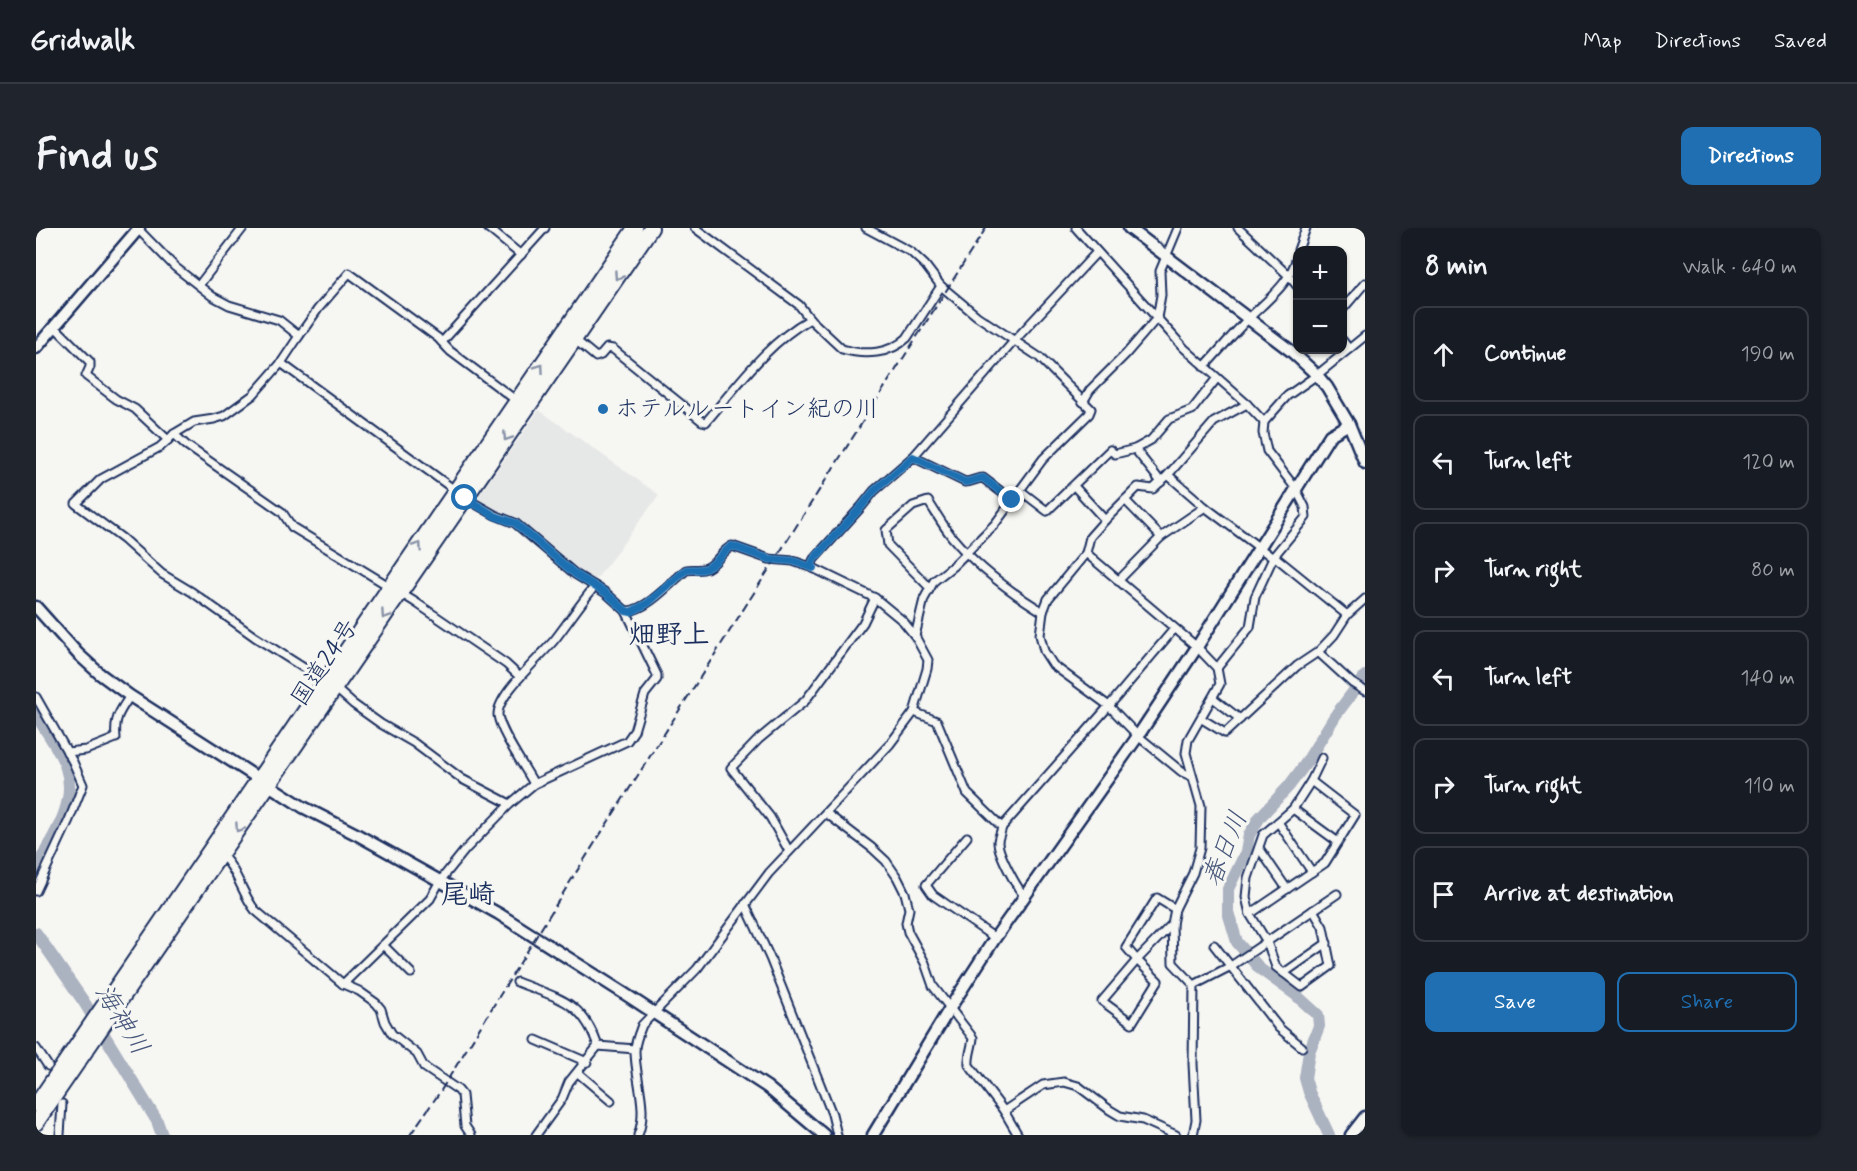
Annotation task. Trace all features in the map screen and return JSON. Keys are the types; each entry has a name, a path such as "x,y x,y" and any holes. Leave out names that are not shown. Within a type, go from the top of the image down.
{"highway":[{"name":"国道24号","path":"460,495 517,401 570,336 636,228"},
{"name":"国道24号","path":"36,1123 103,1015 460,495 570,336 651,228"},
{"name":"国道24号","path":"103,1015 221,855 264,782"},
{"name":"国道24号","path":"36,1105 91,1033"}],"street":[{"path":"36,348 139,228 175,267 212,296 229,305 279,320 299,336"},
{"path":"199,285 243,228"},
{"path":"488,228 522,255"},
{"path":"442,342 545,228"},
{"path":"695,228 799,305 810,319 842,349 849,351 882,352 900,344 907,338 941,286"},
{"path":"866,228 911,252 925,265 941,286 977,316 1039,357 1091,409 1089,414 1043,459 995,525 934,581 924,598 915,636"},
{"path":"1076,228 1184,348 1264,422"},
{"path":"1130,228 1291,351 1317,375 1349,424 1365,463"},
{"path":"1083,402 1090,390 1126,354 1157,318 1161,295 1160,271 1178,228"},
{"path":"1238,228 1293,281"},
{"path":"1300,246 1306,228"},
{"path":"813,568 814,559 874,491 913,457 1014,341 1097,252"},
{"path":"1204,367 1248,319 1272,297 1289,276 1293,265"},
{"path":"510,804 462,779 414,743 352,704 330,685 255,638 192,592 162,574 123,539 76,504 101,479 160,447 194,422 224,416 253,395 281,363 318,309 349,273 517,401"},
{"path":"1347,304 1365,284"},
{"path":"570,336 596,357 607,348 613,349 706,422 775,344 810,319"},
{"path":"55,327 90,362 86,376 116,399 135,409 171,437 186,444 282,512 292,527 395,590 506,664 520,677"},
{"path":"1217,668 1250,627 1255,597 1273,557 1306,517 1305,507 1296,489 1267,451 1263,433 1264,422 1287,396 1365,336"},
{"path":"281,363 460,495 495,516 515,523 575,574 606,593 626,611 657,675 655,683 645,694 634,731 627,741 534,784 510,804 465,850 440,881 430,899 343,984"},
{"path":"1021,491 1047,511 1110,450 1115,454 1151,440 1169,419 1191,410 1217,378"},
{"path":"1191,776 1182,772 1138,736 1109,706 1048,659 1040,636 1043,612 1048,599 1086,553 1090,537 1105,520 1138,487 1153,489 1161,482 1214,422 1247,404"},
{"path":"873,1135 995,938 1138,736 1197,647 1330,435 1349,424"},
{"path":"1135,448 1161,482"},
{"path":"913,457 965,482 983,478 1012,500"},
{"path":"1168,475 1205,507 1347,615"},
{"path":"1074,486 1105,520"},
{"path":"1125,500 1161,537"},
{"path":"930,588 888,545 886,530 913,506 928,501 950,535 967,553 1015,594 1043,612"},
{"path":"1118,581 1161,537 1205,507"},
{"path":"626,611 631,612 648,603 686,570 705,569 710,566 726,549 732,546 769,559 793,561 813,568 875,598 903,621 915,636 928,660 914,712 890,744 789,851 745,904 697,969 642,1025 635,1049 642,1111 642,1126 638,1135"},
{"path":"1086,553 1197,647 1217,668 1220,684 1188,740 1186,753 1201,806 1200,848 1193,873 1175,909 1172,924 1173,963 1194,985 1193,1064 1196,1120 1193,1135"},
{"path":"534,784 501,726 498,712 503,700 520,677 555,640 595,586"},
{"path":"789,851 770,817 731,768 759,739 804,701 863,623 875,598"},
{"path":"1202,719 1225,733 1297,666 1318,652 1334,635 1347,615 1365,599"},
{"path":"36,607 78,654 130,696 303,807 499,914 654,1012 767,1087 824,1135"},
{"path":"1025,896 1020,892 998,843 1002,827 1174,629"},
{"path":"1318,652 1363,690"},
{"path":"67,752 86,750 116,738 115,724 130,696"},
{"path":"36,697 83,785 36,891"},
{"path":"1213,698 1240,719"},
{"path":"914,712 937,721 967,793 1002,827"},
{"path":"1313,910 1323,927 1331,966 1302,987 1276,967 1250,914 1246,897 1248,878 1263,835 1293,809 1311,781 1322,758"},
{"path":"1250,914 1325,863 1355,815 1311,781"},
{"path":"1293,809 1338,842"},
{"path":"826,813 872,848 886,861 897,877 905,893 909,909 906,923 908,932 925,963 933,986 973,1038 968,1058 969,1065 1004,1111 1018,1135"},
{"path":"1278,822 1312,872"},
{"path":"967,837 926,885 933,895 995,938"},
{"path":"1259,848 1287,889"},
{"path":"221,855 227,859 247,900 255,910 343,984 359,991 376,1004 381,1009 392,1034 417,1054 424,1067 458,1090 462,1095 465,1126 471,1135"},
{"path":"1194,985 1231,966 1337,894"},
{"path":"1172,924 1137,960 1102,1001 1132,1023 1158,981 1137,960 1126,947 1157,897 1175,909"},
{"path":"745,904 770,958 827,1103 837,1135"},
{"path":"1284,973 1328,943"},
{"path":"1214,945 1279,1028 1302,1047"},
{"path":"384,946 411,973"},
{"path":"517,982 576,1008 586,1019 598,1046"},
{"path":"536,1040 587,1062"},
{"path":"598,1046 635,1049"},
{"path":"536,1135 562,1099 569,1082 598,1046"},
{"path":"36,1048 48,1066"},
{"path":"578,1073 611,1101"},
{"path":"1004,1111 1043,1085 1064,1082 1078,1086 1120,1116 1143,1120 1176,1135"},
{"path":"60,1135 62,1104"},
{"path":"1351,1135 1365,1117"}],"shaded area":[{"path":"539,410 659,495 595,581 573,569 476,500"}],"waterway":[{"name":"春日川","path":"1329,1135 1305,1078 1309,1052 1319,1026 1318,1015 1296,995 1260,969 1237,942 1228,912 1228,889 1246,852 1249,835 1260,817 1289,786 1335,716 1365,676"},
{"name":"海神川","path":"36,715 60,755 69,781 69,795 62,820 36,868"},
{"name":"海神川","path":"36,933 84,1002 157,1121 162,1135"}],"railway":[{"path":"410,1135 440,1092 570,882 986,228"}],"place":[{"name":"ホテルルートイン紀の川","path":"603,409"}],"district":[{"name":"畑野上","path":"669,635"},
{"name":"尾崎","path":"468,895"}],"route":[{"path":"465,498 495,516 515,523 575,574 606,593 626,611 631,612 648,603 686,570 705,569 732,546 769,559 793,561 813,568 814,559 874,491 913,457 965,482 983,478 1012,500"}]}
